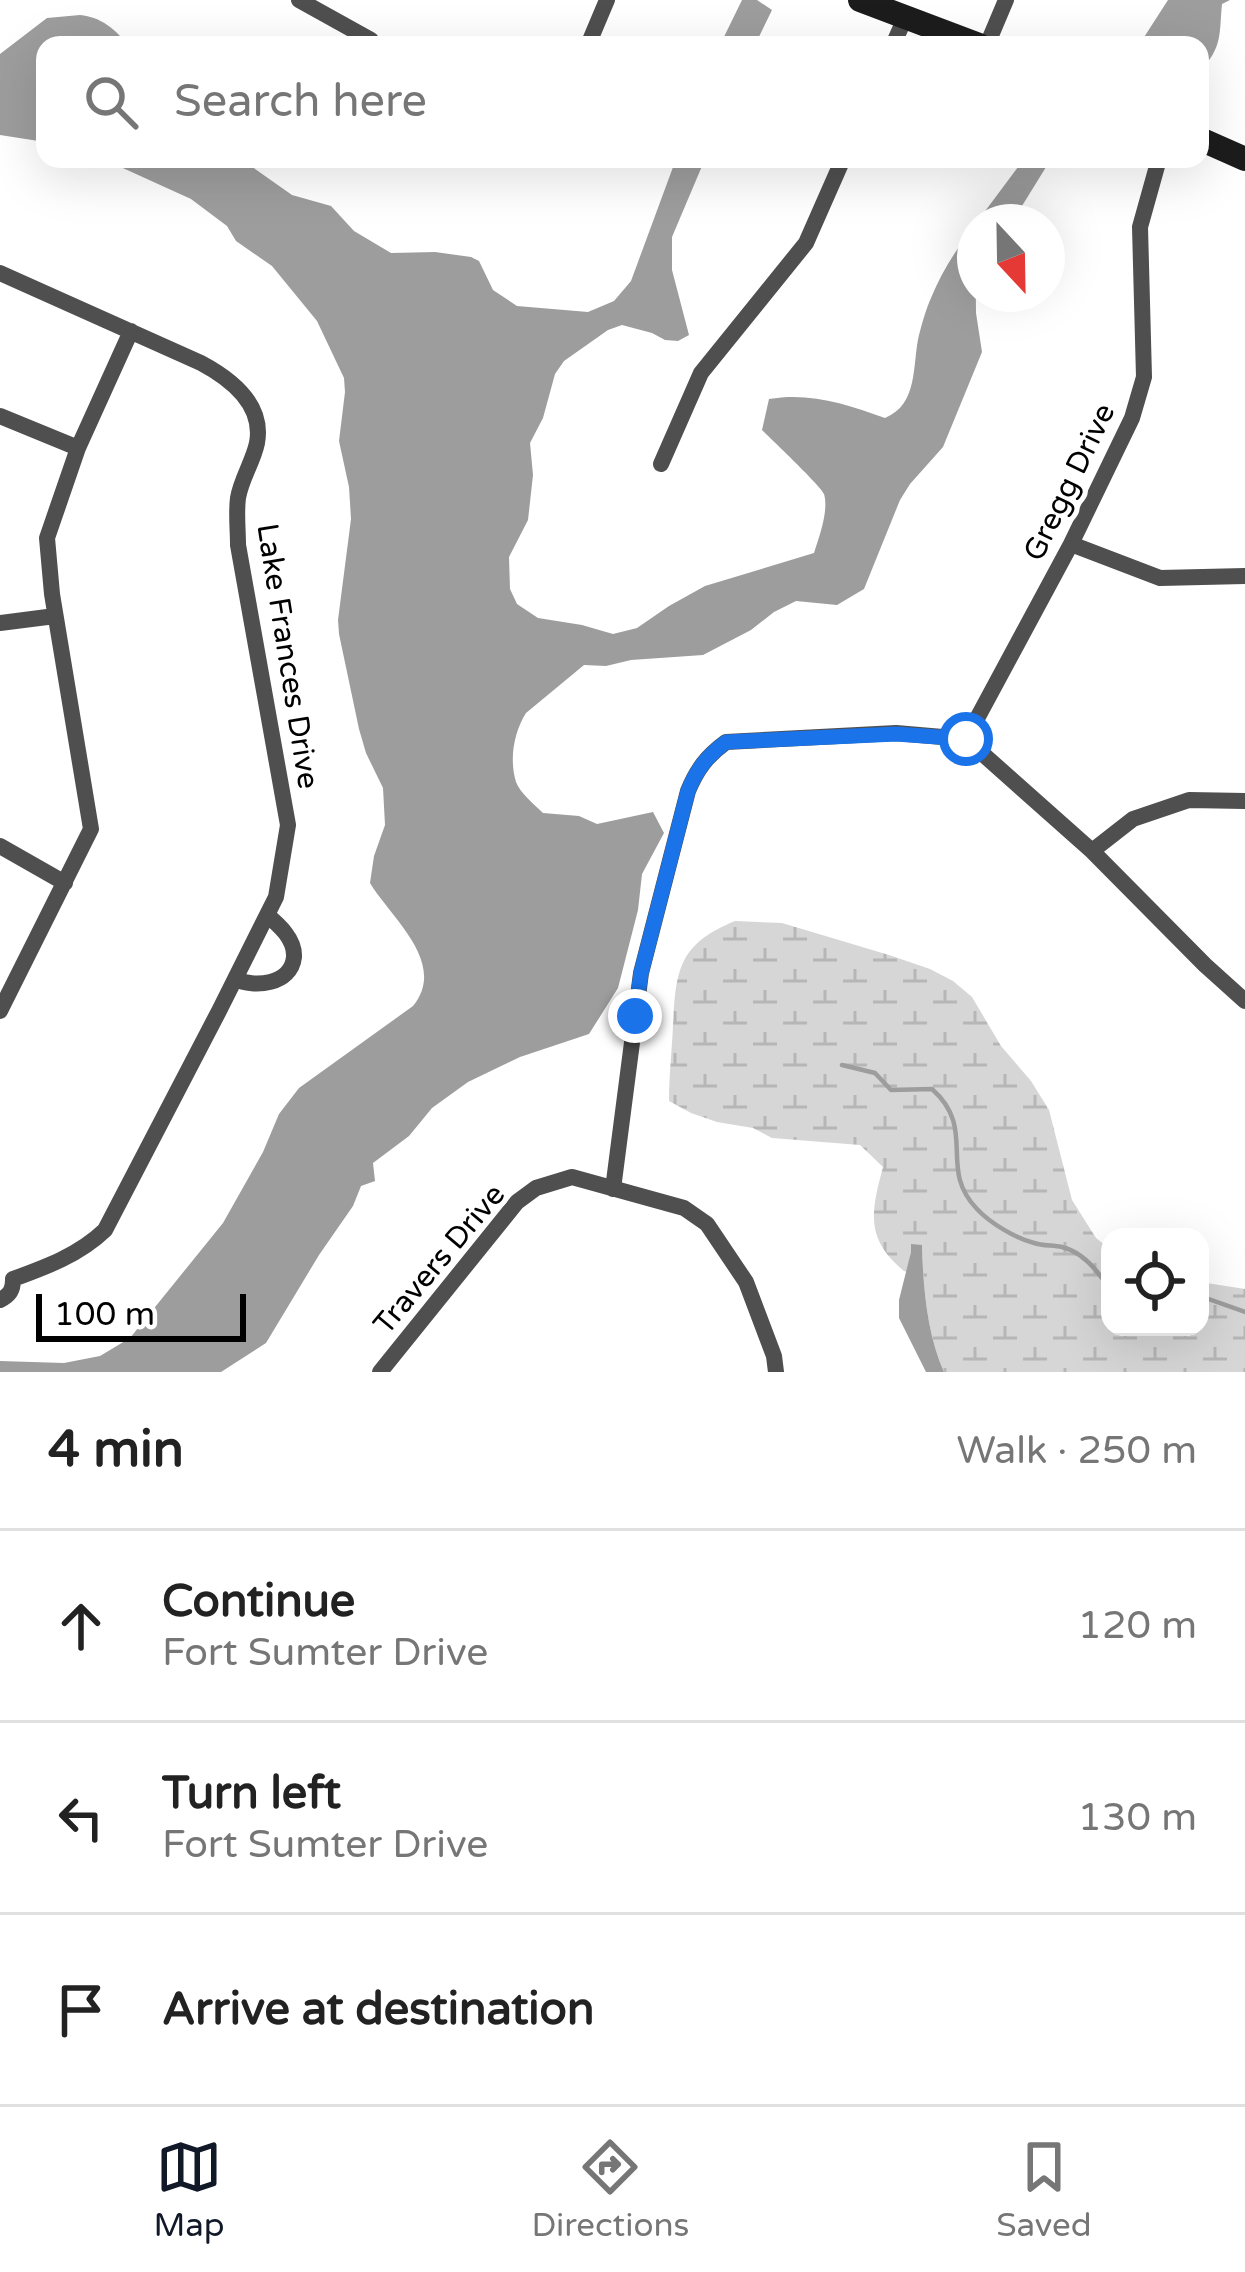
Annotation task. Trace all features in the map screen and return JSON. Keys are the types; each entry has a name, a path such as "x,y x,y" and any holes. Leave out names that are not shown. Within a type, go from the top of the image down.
{"main road":[{"path":"860,0 956,36"},
{"path":"1209,143 1245,159"}],"street":[{"path":"299,0 364,36"},
{"path":"592,36 607,0"},
{"path":"988,36 1006,0"},
{"path":"897,36 905,19"},
{"path":"661,464 701,373 806,243 839,168"},
{"name":"Gregg Drive","path":"966,739 1071,544 1132,418 1144,377 1140,226 1156,168"},
{"name":"Lake Frances Drive","path":"0,273 228,378 244,396 257,423 256,443 238,499 238,545 287,826 276,897 105,1230 53,1264 6,1273 13,1288 0,1300"},
{"path":"0,1011 91,829 55,616 47,538 79,448 131,331"},
{"path":"0,416 79,448"},
{"path":"1071,544 1160,578 1245,576"},
{"path":"0,623 55,616"},
{"path":"613,1189 641,973 688,791 698,769 726,742 896,734 966,739 1092,851 1245,1001"},
{"path":"1092,851 1133,819 1189,800 1245,800"},
{"path":"0,846 65,883"},
{"path":"235,979 259,984 289,970 294,957 289,938 267,915"},
{"name":"Travers Drive","path":"380,1372 517,1202 536,1188 572,1178 685,1208 707,1223 746,1282 776,1372"}],"green space":[{"path":"735,921 782,923 889,955 953,981 972,997 1001,1046 1049,1110 1072,1200 1101,1242 1101,1336 1209,1336 1209,1283 1245,1289 1245,1372 944,1372 927,1310 922,1245 911,1252 907,1272 891,1259 877,1236 874,1211 883,1167 860,1145 772,1138 753,1128 691,1113 669,1101 679,974 692,949"}],"shaded area":[{"path":"742,0 757,0 772,10 759,36 724,36"},
{"path":"1168,0 1230,0 1222,4 1220,32 1209,59 1209,36 1145,36"},
{"path":"47,18 95,18 120,36 36,36 36,141 0,135 0,54"},
{"path":"123,168 254,168 292,195 331,206 354,231 391,253 471,257 479,261 493,290 517,306 588,312 614,301 631,281 673,168 701,168 672,237 672,270 689,335 678,341 622,325 608,330 564,361 555,374 543,418 530,443 533,475 528,520 509,557 510,589 517,604 538,618 613,634 637,628 705,586 814,553 824,516 824,494 762,430 769,399 813,398 885,418 896,412 909,393 929,302 957,250 957,312 976,312 982,352 943,447 900,500 864,589 837,605 796,601 703,655 584,665 526,713 514,746 514,773 521,790 543,813 579,816 597,824 653,812 664,833 642,874 618,988 589,1034 520,1057 468,1082 432,1108 409,1136 373,1163 375,1181 361,1186 266,1343 221,1372 0,1372 0,1361 64,1363 100,1356 130,1338 223,1223 279,1114 299,1088 413,1006 422,990 420,957 370,883 385,825 383,788 359,729 338,620 351,519 339,441 344,378 317,321 272,266 236,241 227,226 191,199"},
{"path":"1017,168 1045,168 1023,204 990,204"},
{"path":"911,1244 922,1245 927,1310 944,1372 926,1372 899,1318"}],"waterway":[{"path":"842,1065 875,1073 891,1090 932,1089 953,1119 960,1179 977,1209 1019,1238 1077,1253 1101,1277"},
{"path":"1209,1299 1245,1312"}],"route":[{"path":"635,1016 641,973 688,791 710,754 726,742 896,734 966,739"}]}
